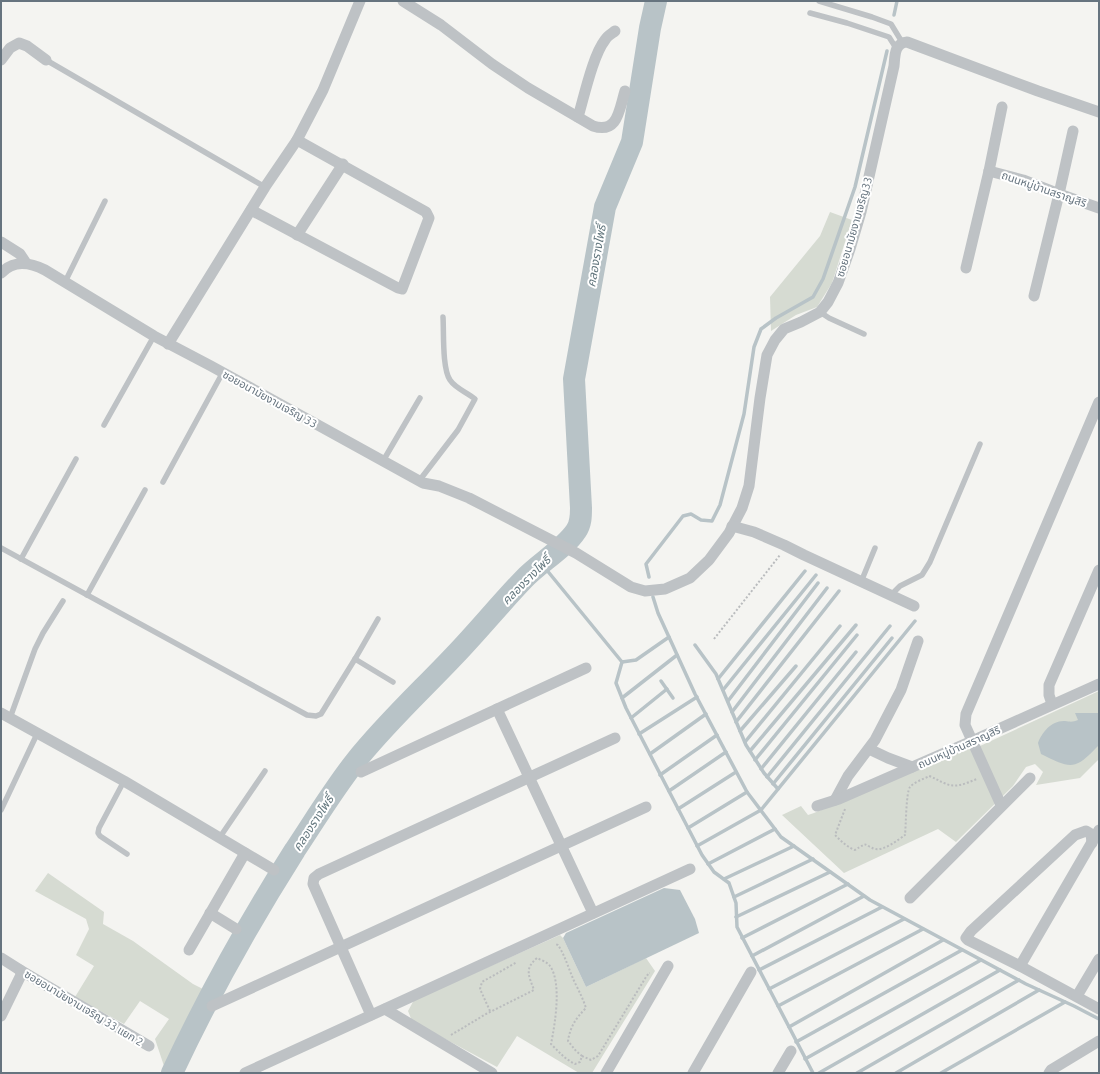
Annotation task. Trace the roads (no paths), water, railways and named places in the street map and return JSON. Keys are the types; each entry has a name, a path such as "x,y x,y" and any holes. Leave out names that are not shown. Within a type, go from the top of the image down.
{"street":[{"path":"168,344 265,187 297,140 323,90 360,1"},
{"path":"403,1 441,25 492,64 528,88 593,126 601,128 611,126 615,122 625,91"},
{"path":"578,117 599,49 605,39 614,31"},
{"path":"899,45 907,42 1099,112"},
{"path":"2,56 10,48 19,43 27,46 46,60"},
{"name":"ซอยอนามัยงามเจริญ33","path":"545,537 576,553 631,587 645,592 665,589 690,578 709,560 729,533 742,508 750,486 760,398 767,355 775,340 784,329 820,312 828,302 838,283 861,212 899,45"},
{"path":"966,268 989,171 1002,107"},
{"path":"1034,296 1073,130"},
{"path":"251,210 402,289 429,218 426,212 343,164 297,140"},
{"path":"297,235 343,164"},
{"name":"ถนนหมู่บ้านสราญสิริ","path":"989,171 1023,180 1099,208"},
{"path":"1,242 20,254 26,263 7,267 1,273"},
{"name":"ซอยอนามัยงามเจริญ 33","path":"26,263 35,265 45,270 168,344 223,372 423,483 440,486 469,498 545,537"},
{"path":"1001,805 965,725 966,714 1099,402"},
{"path":"732,526 788,546 914,606"},
{"path":"1052,704 1049,695 1049,685 1099,570"},
{"path":"840,798 848,776 875,740 901,690 918,641"},
{"path":"361,772 586,668"},
{"name":"ถนนหมู่บ้านสราญสิริ","path":"817,806 840,798 912,767 1099,684"},
{"path":"497,709 593,913"},
{"path":"6,716 124,781 274,870"},
{"path":"372,1015 313,884 314,878 319,874 614,738"},
{"path":"869,749 912,767"},
{"path":"910,898 1001,805 1030,778"},
{"path":"212,1006 646,807"},
{"path":"1020,966 1099,830"},
{"path":"1092,843 1091,834 1086,831 1075,835 967,935 966,938 1099,1009"},
{"path":"189,950 246,853"},
{"path":"245,1073 690,869"},
{"path":"210,913 236,929"},
{"name":"ซอยอนามัยงามเจริญ 33 แยก 2","path":"1,958 149,1046"},
{"path":"1077,996 1099,959"},
{"path":"606,1073 668,966"},
{"name":"ซอยอนามัยงามเจริญ 33 แยก 2","path":"1,1016 21,975 20,970"},
{"path":"693,1073 751,972"},
{"path":"385,1009 440,1042 480,1070 492,1073"},
{"path":"1048,1073 1099,1041"},
{"path":"778,1073 791,1051"}],"lane":[{"path":"820,1 891,24 899,45"},
{"path":"810,12 889,37 899,45"},
{"path":"46,60 265,187"},
{"path":"65,282 105,201"},
{"path":"820,312 829,318 864,334"},
{"path":"420,481 458,430 474,399 470,394 458,388 450,380 446,370 443,317"},
{"path":"104,425 154,336"},
{"path":"163,482 223,372"},
{"path":"383,461 420,398"},
{"path":"891,595 900,586 922,575 930,562 980,444"},
{"path":"21,559 76,459"},
{"path":"87,595 145,490"},
{"path":"1,548 307,715 316,716 321,714 378,619"},
{"path":"862,582 875,548"},
{"path":"6,716 35,649 63,601"},
{"path":"355,659 393,682"},
{"path":"1,810 37,734"},
{"path":"220,837 265,771"},
{"path":"124,781 99,828 98,833 100,836 128,854"}],"waterway":[{"name":"คลองรางโพธิ์","path":"172,1073 215,987 246,931 295,850 347,773 378,734 464,646 524,579 565,544 579,526 581,508 574,379 605,207 632,142 650,28 656,1"},
{"path":"894,15 897,1"},
{"path":"649,577 646,564 683,516 691,514 701,520 712,521 720,505 744,414 754,347 761,329 776,318 813,297 823,279 855,187 887,51"},
{"path":"541,563 622,662 616,683 626,708 702,855 714,872 729,883 736,903 737,927 813,1073"},
{"path":"718,679 805,571"},
{"path":"723,690 816,575"},
{"path":"728,701 818,583"},
{"path":"732,712 827,588"},
{"path":"736,722 839,591"},
{"path":"653,597 658,613 695,694 747,792 781,837 870,900 1026,984 1099,1019"},
{"path":"697,846 761,810 915,621"},
{"path":"750,751 856,625"},
{"path":"745,742 840,626"},
{"path":"767,777 890,626"},
{"path":"755,760 857,635"},
{"path":"622,662 636,660 669,637"},
{"path":"773,784 892,638"},
{"path":"695,645 716,674 746,745 764,773 778,789"},
{"path":"761,769 856,652"},
{"path":"622,698 677,655"},
{"path":"740,731 796,666"},
{"path":"661,681 673,698"},
{"path":"631,718 667,689"},
{"path":"639,734 697,697"},
{"path":"650,754 706,714"},
{"path":"660,775 717,735"},
{"path":"669,791 726,752"},
{"path":"678,809 736,772"},
{"path":"688,828 747,792"},
{"path":"708,864 775,829"},
{"path":"724,879 794,846"},
{"path":"734,897 813,859"},
{"path":"736,917 830,872"},
{"path":"742,938 848,884"},
{"path":"752,956 864,896"},
{"path":"759,970 882,907"},
{"path":"769,989 904,919"},
{"path":"778,1006 923,929"},
{"path":"789,1027 943,940"},
{"path":"796,1042 962,950"},
{"path":"805,1059 981,960"},
{"path":"819,1073 1000,970"},
{"path":"857,1073 1019,980"},
{"path":"896,1073 1039,990"},
{"path":"941,1073 1065,1002"}]}
